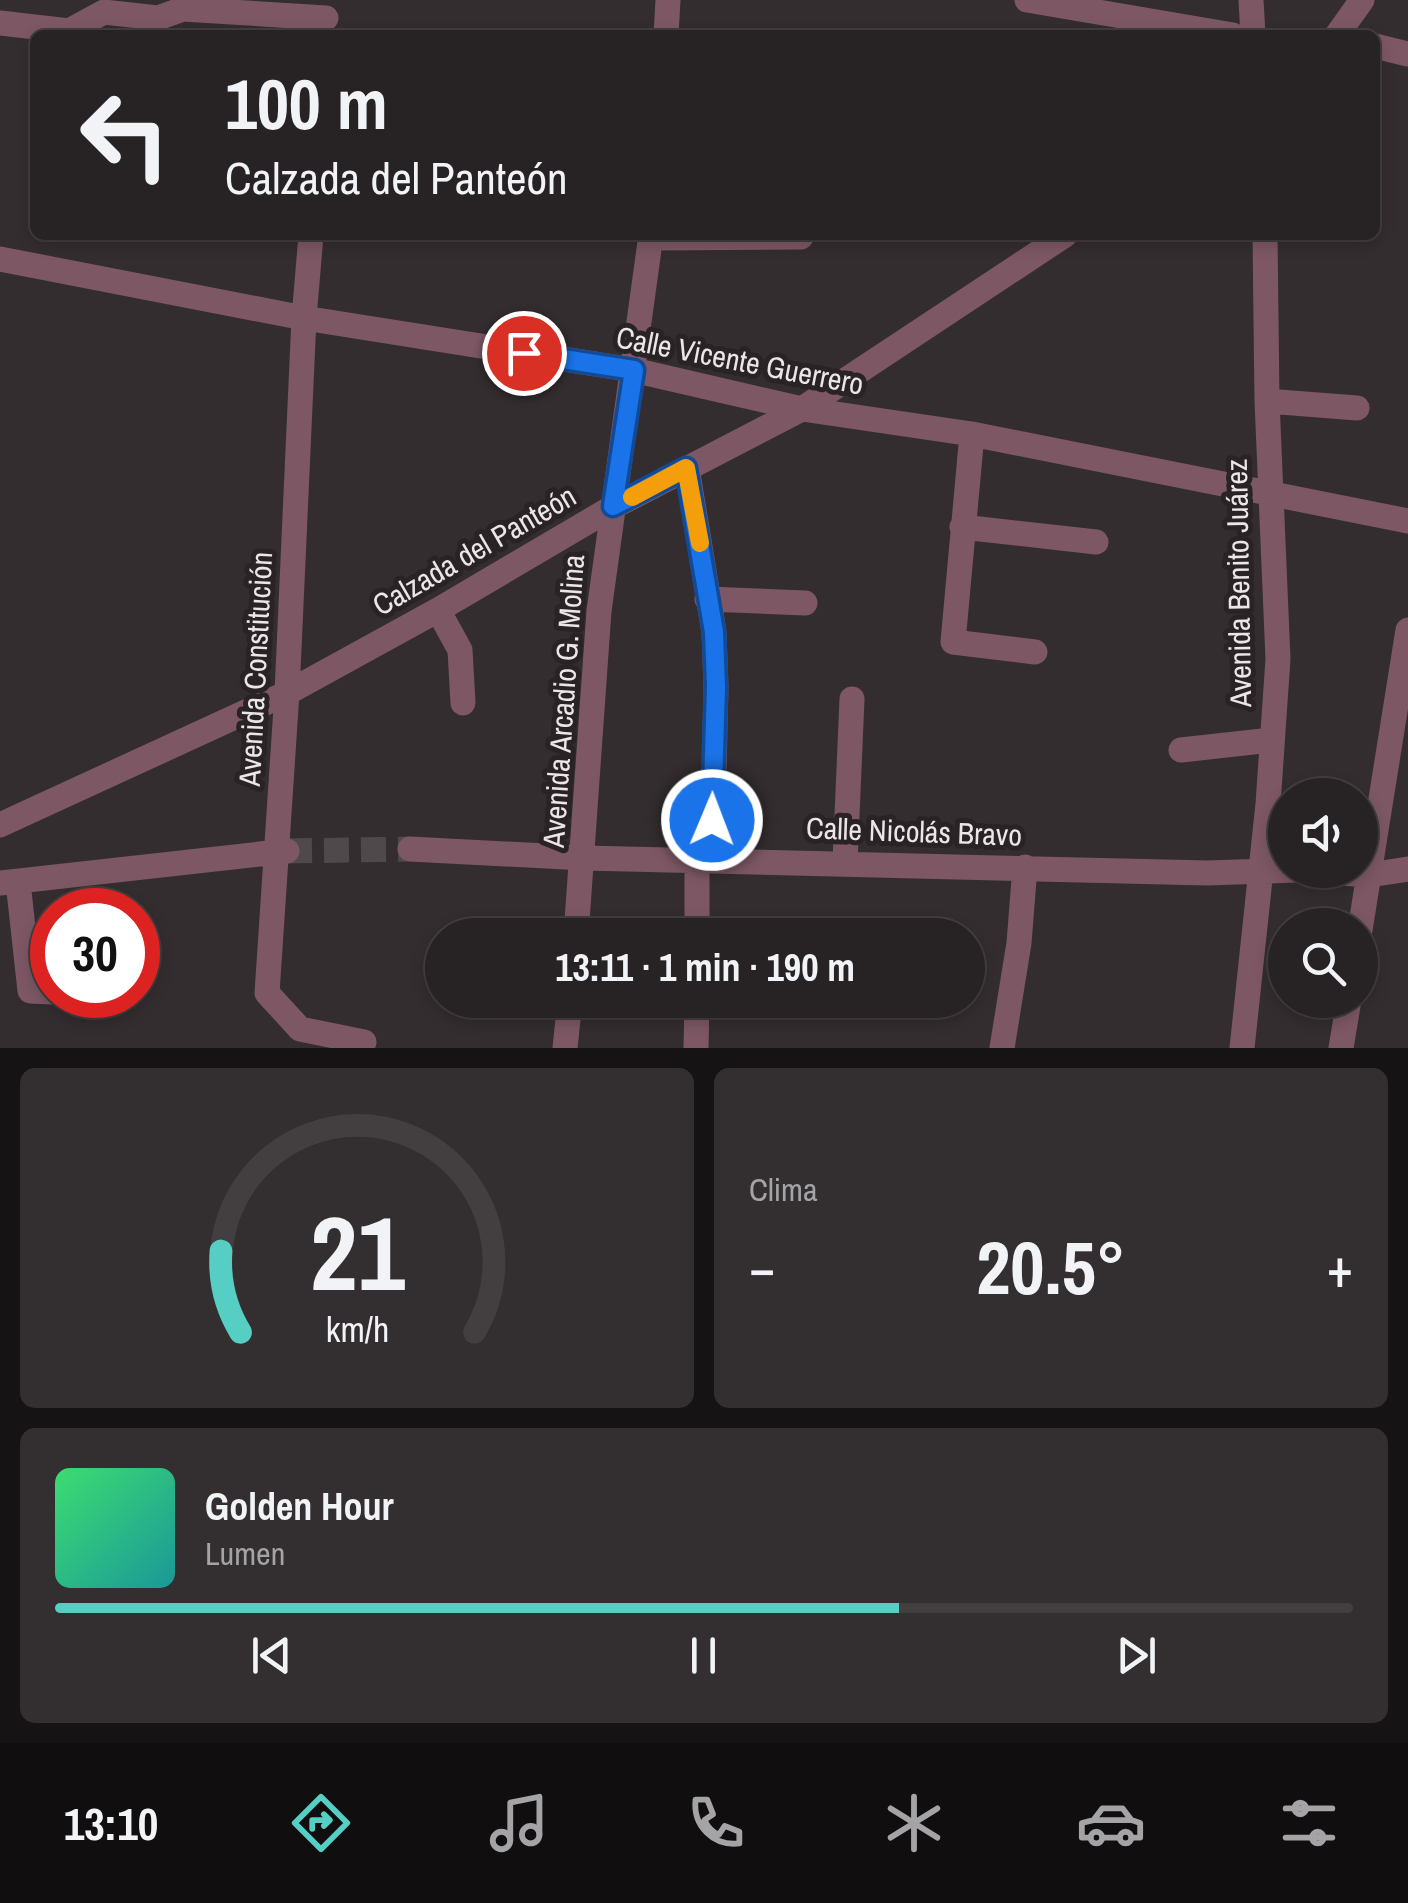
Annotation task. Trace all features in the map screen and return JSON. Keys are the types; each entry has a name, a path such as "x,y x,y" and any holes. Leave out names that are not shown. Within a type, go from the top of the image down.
{"street":[{"path":"666,30 668,0"},
{"path":"1027,0 1204,30"},
{"path":"1251,0 1253,30"},
{"path":"1341,30 1362,0"},
{"path":"0,22 68,30 104,12 158,18 183,9 326,18"},
{"path":"1380,47 1408,54"},
{"name":"Avenida Constitución","path":"312,240 304,318 282,852 267,993 300,1029 364,1042"},
{"name":"Avenida Arcadio G. Molina","path":"578,918 599,610 651,240"},
{"name":"Calzada del Panteón","path":"0,825 288,693 613,506 802,409 1057,240"},
{"name":"Avenida Benito Juárez","path":"1242,1048 1268,804 1278,659 1264,240"},
{"name":"Calle Vicente Guerrero","path":"0,260 304,318 634,370 802,409 972,434 1408,520"},
{"path":"1267,401 1357,408"},
{"path":"972,434 954,642 1035,652"},
{"path":"686,468 714,632 716,687 699,918"},
{"path":"962,527 1096,542"},
{"path":"707,598 805,602"},
{"path":"438,610 460,650 463,704"},
{"path":"1378,827 1401,705 1408,630"},
{"path":"845,862 852,699"},
{"path":"1181,750 1272,740"},
{"name":"Calle Nicolás Bravo","path":"410,849 584,858 1268,872"},
{"path":"30,991 9,882 282,852"},
{"path":"1002,1048 1020,943 1025,867"},
{"name":"Calle Nicolás Bravo","path":"1378,874 1408,869"},
{"path":"565,1048 568,1018"},
{"path":"696,1048 697,1018"},
{"path":"1341,1048 1346,1018"}],"tunnel":[{"path":"287,851 410,849"}],"slow traffic":[{"path":"632,497 686,468 700,543"}],"route":[{"path":"524,353 634,370 613,506 686,468 714,632 712,820"}]}
